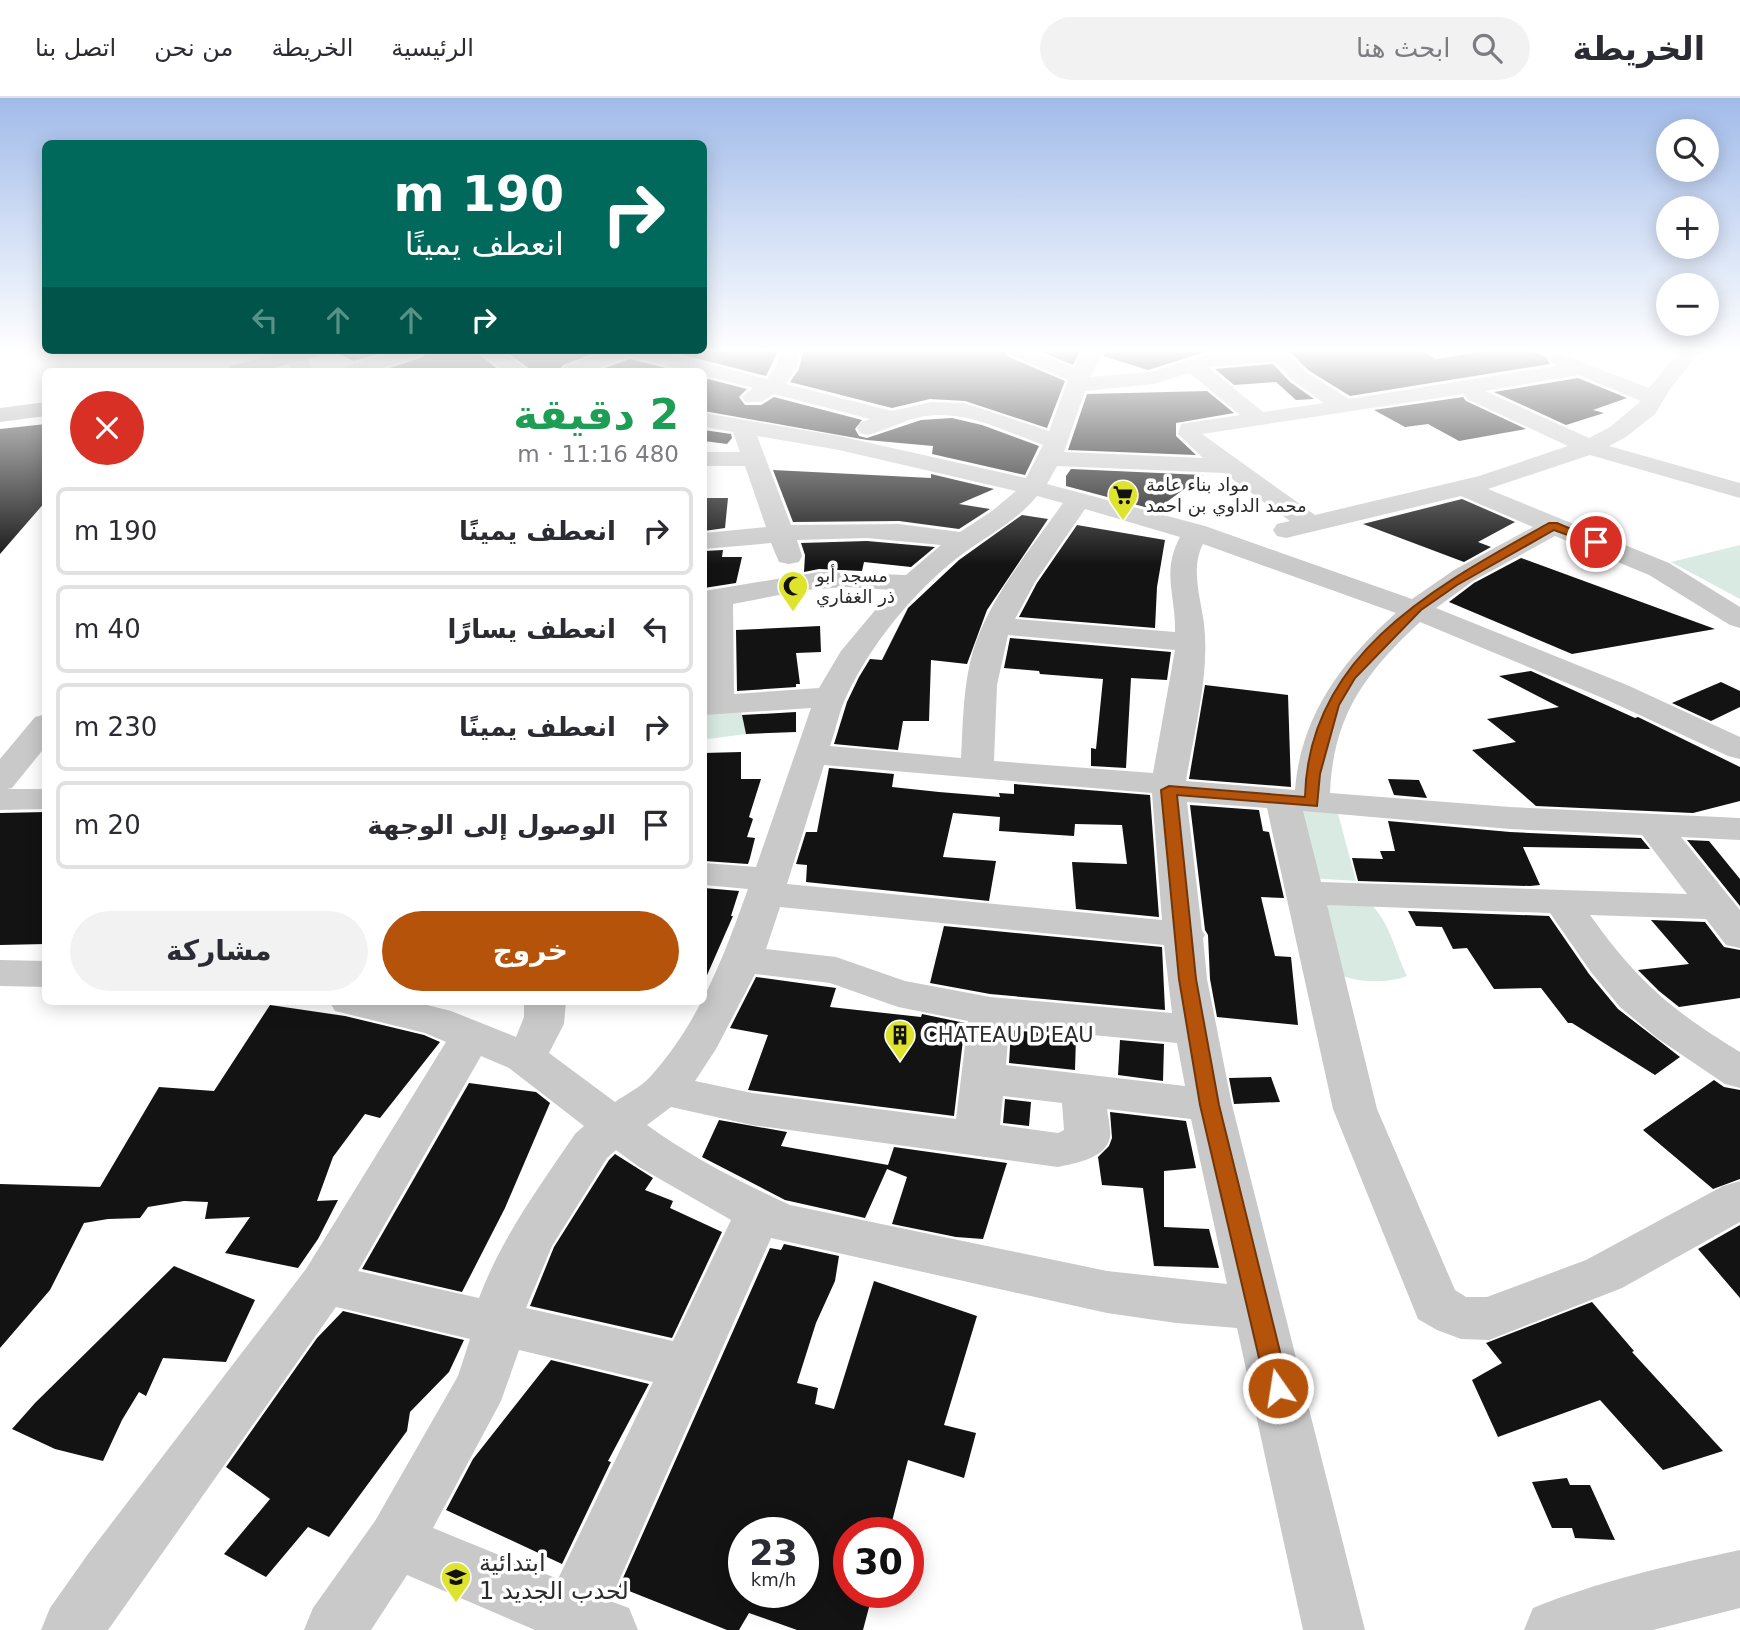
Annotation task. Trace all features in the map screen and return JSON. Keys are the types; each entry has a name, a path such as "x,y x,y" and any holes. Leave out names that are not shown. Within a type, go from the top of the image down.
{"street":[{"path":"720,422 839,442 1047,462 1228,466"},
{"path":"839,442 882,422"},
{"path":"986,422 1047,462 1079,499 1216,538 1416,608 1650,706 1725,731 1740,749"},
{"path":"335,1630 396,1541 482,1384 495,1344 501,1308 516,1267 533,1234 591,1146 613,1126 664,1090 695,1049 726,995 768,886 830,697 852,657 914,584 940,558 999,518 1047,462 1063,422"},
{"path":"1234,422 1189,429 1189,433 1228,466 1310,524"},
{"path":"1536,422 1589,447 1740,491"},
{"path":"1334,1630 1210,1105 1187,979 1185,935 1168,787 1182,711 1190,642 1183,576 1184,555 1216,538 1310,524 1465,488 1589,447 1632,422"},
{"path":"742,426 779,534 804,582"},
{"path":"707,459 753,459"},
{"path":"1465,488 1658,569 1740,620"},
{"path":"977,770 984,673 993,637 1019,586 1079,499"},
{"path":"1553,526 1453,582 1416,608 1350,676 1332,705 1312,774 1297,801 1303,893 1355,1109 1436,1304 1454,1317 1471,1321 1489,1318 1604,1274 1740,1199"},
{"path":"707,541 858,529 934,534 964,541"},
{"path":"830,697 711,705 711,598 746,595 804,582 852,579 914,584"},
{"path":"999,626 1190,642"},
{"path":"0,781 42,731"},
{"path":"812,754 1297,801 1654,827 1740,829"},
{"path":"0,800 42,799"},
{"path":"1654,827 1740,936"},
{"path":"707,875 768,886 1185,935"},
{"path":"1303,893 1717,907"},
{"path":"1562,902 1602,961 1636,999 1689,1040 1740,1073"},
{"path":"742,959 836,970 909,996 990,1012 1197,1030"},
{"path":"0,973 42,972"},
{"path":"367,1005 436,1021 524,1057 655,1156 781,1222 1107,1292 1176,1302 1259,1308"},
{"path":"524,1057 541,1033 545,1005"},
{"path":"976,1138 990,1012"},
{"path":"72,1630 109,1575 324,1284 472,1034"},
{"path":"983,1078 1210,1105"},
{"path":"664,1090 752,1109 1058,1150 1074,1146 1087,1138 1083,1090"},
{"path":"396,1541 590,1622 687,1367 759,1212"},
{"path":"324,1284 687,1367"},
{"path":"1555,1630 1670,1595 1740,1579"}],"shaded area":[{"path":"1740,545 1740,599 1671,562"},
{"path":"740,706 746,734 708,739 707,709"},
{"path":"1292,804 1336,806 1356,881 1308,878"},
{"path":"1317,896 1364,897 1386,925 1407,976 1388,981 1369,981 1331,972"}],"building":[{"path":"769,422 860,422 855,429 859,436 867,438 914,422 971,422 1039,446 1025,475 932,454 933,446 867,440"},
{"path":"1030,422 1049,422 1047,428"},
{"path":"1077,422 1179,422 1176,423 1176,436 1196,455 1068,450"},
{"path":"1397,422 1512,422 1526,429 1459,441 1428,424 1405,427"},
{"path":"42,424 42,506 0,554 0,429"},
{"path":"707,430 731,434 732,438 727,444 707,441"},
{"path":"1071,469 1203,475 1156,510 1066,486 1066,476"},
{"path":"773,470 931,478 931,474 994,489 959,504 990,509 959,529 899,521 793,522"},
{"path":"707,498 728,498 725,528 707,531"},
{"path":"1462,499 1515,522 1478,542 1491,547 1464,562 1363,524"},
{"path":"1022,515 1048,519 987,610 967,664 931,660 929,721 903,721 898,750 834,744 847,702 859,677 870,659 882,660 908,608 959,560"},
{"path":"1077,525 1165,540 1157,587 1155,628 1019,617 1037,583"},
{"path":"867,541 935,547 911,567 864,562 862,571 819,569 804,572 805,555 801,543"},
{"path":"723,550 722,557 742,557 736,583 707,588 707,551"},
{"path":"1521,558 1715,629 1572,654 1449,602 1474,583"},
{"path":"820,626 821,652 796,653 800,684 796,684 796,687 737,691 736,630"},
{"path":"1010,638 1171,652 1167,680 1131,678 1126,768 1091,766 1091,748 1096,749 1103,679 1004,668"},
{"path":"1531,671 1635,718 1638,717 1740,767 1740,801 1693,813 1536,806 1472,750 1516,742 1487,719 1559,707 1499,676"},
{"path":"1721,682 1740,691 1740,707 1711,721 1672,703"},
{"path":"1205,685 1288,695 1291,787 1189,779"},
{"path":"796,712 796,732 746,734 742,715"},
{"path":"741,752 741,779 761,779 749,817 753,819 747,837 755,838 748,864 707,861 707,753"},
{"path":"829,768 894,774 892,787 939,792 1000,797 999,793 1014,794 1014,784 1150,795 1159,917 1076,909 1072,862 1127,864 1122,825 1075,824 1074,836 999,831 1000,817 953,813 943,857 996,861 989,901 806,882 807,865 796,864 806,832 817,832"},
{"path":"1388,779 1419,780 1427,798 1394,795"},
{"path":"1190,805 1259,810 1263,831 1269,832 1284,898 1261,897 1275,956 1291,957 1298,1025 1217,1017 1210,979 1208,935 1205,930"},
{"path":"42,812 42,944 0,945 0,813"},
{"path":"1388,821 1510,832 1641,838 1650,849 1523,847 1540,885 1358,881 1352,858 1383,859 1380,851 1395,851"},
{"path":"1687,840 1709,841 1740,879 1740,906"},
{"path":"707,888 739,891 733,916 707,975"},
{"path":"1408,911 1549,916 1589,974 1618,1009 1680,1057 1655,1075 1568,1023 1541,988 1494,989 1467,948 1453,949 1442,927 1416,926"},
{"path":"1651,920 1705,922 1724,947 1740,950 1740,998 1679,1007 1659,991 1638,970 1689,964"},
{"path":"944,926 1162,947 1165,1010 990,994 930,983"},
{"path":"756,977 836,988 830,1007 921,1017 922,1014 965,1023 954,1116 748,1090 768,1035 730,1028"},
{"path":"270,1005 345,1016 424,1035 440,1042 380,1118 365,1114 333,1157 317,1201 338,1200 318,1239 298,1268 225,1253 250,1217 205,1219 208,1202 184,1201 148,1207 140,1218 84,1223 50,1290 0,1348 0,1184 100,1187 159,1087 214,1091"},
{"path":"1011,1030 1076,1036 1075,1070 1009,1063"},
{"path":"1120,1040 1164,1044 1163,1081 1118,1075"},
{"path":"1271,1077 1280,1102 1234,1104 1229,1078"},
{"path":"1714,1080 1724,1087 1740,1090 1740,1179 1713,1189 1643,1130"},
{"path":"469,1083 536,1092 550,1103 505,1208 462,1292 362,1269"},
{"path":"1005,1099 1031,1102 1029,1126 1003,1123"},
{"path":"1110,1112 1186,1121 1196,1168 1164,1171 1164,1227 1209,1229 1219,1268 1154,1266 1143,1188 1102,1185 1098,1157 1109,1146 1112,1138"},
{"path":"719,1120 787,1132 781,1146 888,1165 894,1147 1007,1163 983,1239 956,1237 892,1224 907,1177 887,1169 865,1218 785,1200 702,1157"},
{"path":"615,1154 653,1178 645,1190 673,1201 670,1208 722,1232 672,1338 530,1306 554,1247"},
{"path":"1740,1225 1740,1298 1698,1249"},
{"path":"784,1244 839,1256 835,1281 816,1323 797,1383 818,1388 815,1404 834,1409 874,1281 977,1316 944,1425 976,1433 964,1478 908,1460 893,1517 833,1517 833,1608 869,1608 863,1630 797,1630 749,1613 739,1630 727,1630 619,1587 770,1248 781,1250"},
{"path":"174,1266 255,1300 226,1362 163,1358 146,1396 139,1392 122,1420 103,1461 55,1449 12,1429 35,1403"},
{"path":"1592,1302 1634,1351 1632,1352 1723,1451 1663,1470 1600,1400 1498,1437 1472,1380 1502,1363 1486,1343"},
{"path":"343,1311 464,1340 449,1372 410,1412 407,1431 329,1537 308,1527 266,1577 224,1554 270,1499 226,1467 317,1338"},
{"path":"551,1360 649,1384 608,1461 611,1462 562,1564 446,1510 473,1459"},
{"path":"1567,1478 1570,1485 1590,1485 1615,1540 1575,1538 1572,1528 1552,1528 1532,1482"}],"place":[{"name":"مواد بناء عامة محمد الداوي بن احمد","path":"1123,522"},
{"name":"مسجد أبو ذر الغفاري","path":"793,613"},
{"name":"CHATEAU D'EAU","path":"900,1062"},
{"name":"ابتدائية لحدب الجديد 1","path":"456,1604"}],"route":[{"path":"1278,1388 1210,1105 1187,979 1185,935 1169,790 1312,802 1312,774 1332,705 1350,676 1416,608 1453,582 1553,526 1596,542"}]}
